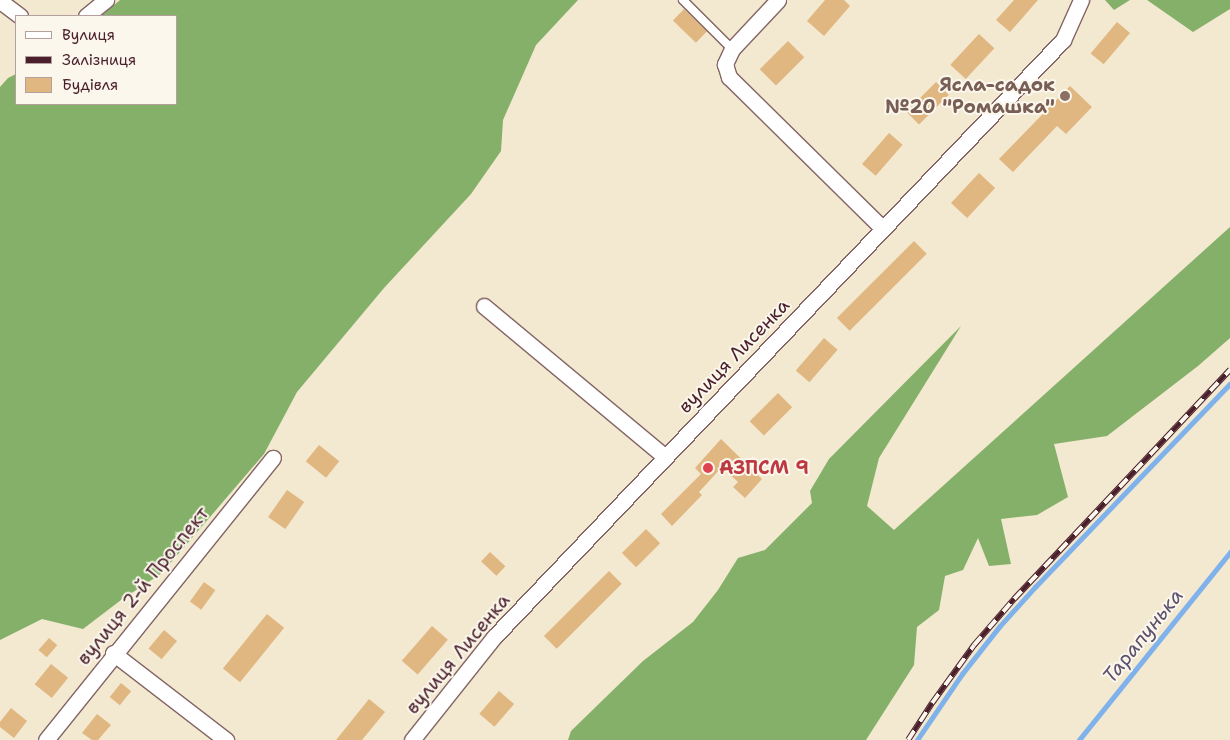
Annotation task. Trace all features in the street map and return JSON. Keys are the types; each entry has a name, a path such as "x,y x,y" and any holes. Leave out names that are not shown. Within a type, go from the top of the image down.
{"street":[{"path":"87,15 106,0"},
{"path":"778,0 732,49 725,64 729,77 883,229"},
{"name":"вулиця Лисенка","path":"412,740 494,637 1063,40 1081,0"},
{"path":"0,1 19,15"},
{"path":"484,306 665,457"},
{"name":"вулиця 2-й Проспект","path":"46,740 114,653 273,458"},
{"path":"114,653 226,740"}],"lane":[{"path":"683,0 732,49"}],"green space":[{"path":"120,0 578,0 536,45 503,120 501,151 471,194 384,288 297,392 264,454 162,573 121,600 83,629 42,619 0,640 0,87 8,78 15,74 15,105 178,105 178,15 102,15"},
{"path":"1105,0 1130,0 1114,10"},
{"path":"1147,0 1230,0 1230,9 1193,32"},
{"path":"1230,227 1230,338 1198,366 1107,436 1054,444 1068,497 1037,515 1001,519 1011,564 989,566 978,538 963,570 945,576 939,610 917,627 914,665 866,740 568,740 571,731 643,661 693,622 718,590 738,558 765,550 812,503 810,491 829,459 961,326 879,458 867,506 894,530"}],"building":[{"path":"825,0 844,0 850,6 824,36 807,21"},
{"path":"1014,0 1038,0 1010,32 996,20"},
{"path":"684,9 707,31 696,43 673,21"},
{"path":"1117,22 1130,33 1104,64 1091,53"},
{"path":"979,34 994,48 966,79 950,65"},
{"path":"788,41 804,57 776,86 760,69"},
{"path":"936,82 949,95 919,124 906,112"},
{"path":"1070,86 1092,107 1066,134 1057,126 1013,172 999,159"},
{"path":"889,133 903,145 876,176 862,164"},
{"path":"979,173 995,188 967,218 951,203"},
{"path":"914,241 927,254 850,331 837,318"},
{"path":"824,338 838,350 809,382 796,370"},
{"path":"778,393 792,407 764,435 750,421"},
{"path":"721,439 762,479 745,498 733,487 738,482 722,467 699,492 702,495 672,526 661,514 701,474 695,468"},
{"path":"319,445 339,461 326,478 306,461"},
{"path":"287,490 304,502 285,529 268,517"},
{"path":"646,529 660,543 636,567 622,553"},
{"path":"490,552 505,566 496,576 481,562"},
{"path":"609,571 622,584 557,649 544,636"},
{"path":"204,582 215,590 201,610 190,601"},
{"path":"267,614 284,628 240,682 223,668"},
{"path":"432,626 448,640 418,674 402,661"},
{"path":"164,630 177,641 162,659 149,648"},
{"path":"49,638 57,645 47,657 39,650"},
{"path":"51,664 68,678 52,698 35,684"},
{"path":"121,683 131,691 120,705 110,697"},
{"path":"499,691 514,704 494,727 479,714"},
{"path":"369,699 385,712 362,740 336,740"},
{"path":"11,708 27,721 14,738 0,727 0,722"},
{"path":"97,714 111,725 98,740 92,740 82,733"}],"waterway":[{"path":"917,740 962,674 999,627 1230,384"},
{"name":"Тарапунька","path":"1079,740 1230,552"}],"railway":[{"path":"908,740 974,645 1014,599 1230,370"}],"place":[{"name":"Ясла-садок №20 \"Ромашка\"","path":"1065,96"},
{"name":"АЗПСМ 9","path":"708,468"}]}
